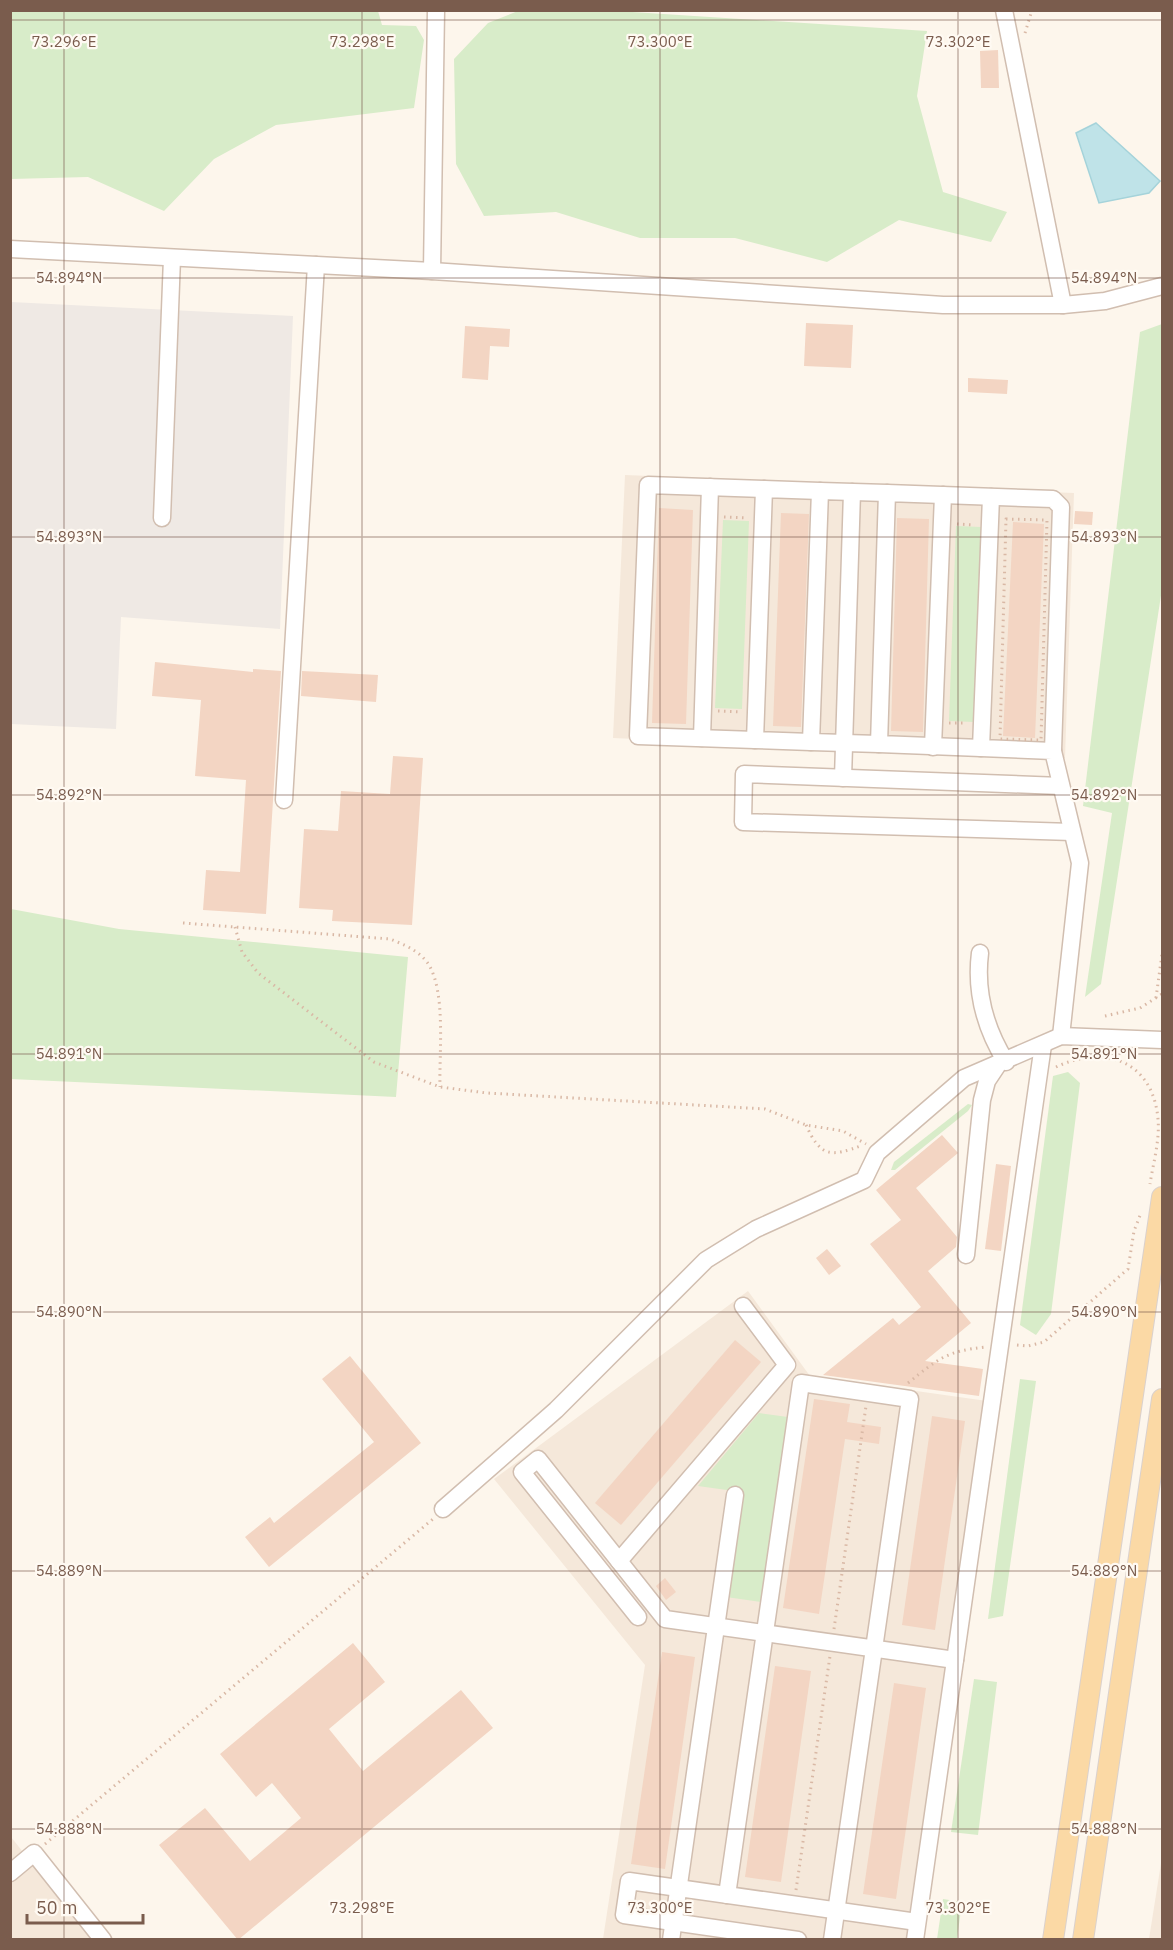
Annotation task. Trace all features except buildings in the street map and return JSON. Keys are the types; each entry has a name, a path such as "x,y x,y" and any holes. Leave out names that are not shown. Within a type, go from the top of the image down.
{"main road":[{"path":"1053,1940 1152,1196"},
{"path":"1083,1940 1162,1399"}],"street":[{"path":"432,272 436,10"},
{"path":"1004,10 1063,305"},
{"path":"10,249 316,265 943,305 1063,305 1105,301 1143,293 1162,286"},
{"path":"162,518 172,258"},
{"path":"284,800 316,265"},
{"path":"1053,751 638,736 648,485 1053,500 1061,507 1053,751 1080,863 1061,1036"},
{"path":"702,738 710,487"},
{"path":"755,740 764,489"},
{"path":"811,742 820,491"},
{"path":"843,778 852,492"},
{"path":"879,744 887,493"},
{"path":"933,747 943,495"},
{"path":"981,748 998,525 991,497"},
{"path":"1061,786 744,774 743,822 1072,832"},
{"path":"980,953 977,977 980,999 1001,1064"},
{"path":"443,1509 556,1410 706,1260 756,1229 864,1180 872,1148 964,1078 1001,1064 1061,1036 1162,1040"},
{"path":"915,1940 1043,1045"},
{"path":"966,1255 982,1100 987,1081 1001,1064"},
{"path":"619,1561 787,1365 743,1306"},
{"path":"727,1895 801,1383 910,1399 832,1940"},
{"path":"638,1617 522,1472 538,1459 665,1619 955,1660"},
{"path":"671,1940 735,1495"},
{"path":"10,1873 34,1853 103,1940"},
{"path":"798,1940 723,1934 674,1922 624,1915 629,1881 917,1922"}],"path":[{"path":"709,517 763,518"},
{"path":"941,524 998,525 1006,519 1047,520 1041,740 1000,739 998,525"},
{"path":"702,710 756,712"},
{"path":"934,722 1000,725"},
{"path":"183,923 390,939 415,951 429,966 438,997 440,1087"},
{"path":"235,927 242,952 258,973 374,1062 440,1087 497,1094 765,1109 806,1125 843,1131 872,1148"},
{"path":"1156,1000 1162,954"},
{"path":"1105,1016 1133,1011 1156,1000 1162,994"},
{"path":"902,1398 906,1384 939,1358 958,1349 1000,1345 1028,1346 1044,1342 1128,1269 1134,1231 1152,1196 1159,1123 1155,1102 1145,1080 1138,1071 1129,1064 1107,1056 1058,1065 1050,1071"},
{"path":"806,1125 815,1145 826,1152 839,1154 872,1148"},
{"path":"794,1905 867,1393"},
{"path":"34,1853 420,1531 443,1509"}],"shaded area":[{"path":"11,302 293,316 280,629 121,617 116,729 11,724"},
{"path":"625,475 1074,493 1065,758 613,738"},
{"path":"748,1291 810,1376 987,1401 909,1939 603,1939 645,1665 494,1479"},
{"path":"11,1837 92,1939 11,1939"},
{"path":"1162,1857 1162,1939 1149,1939"}],"green space":[{"path":"10,11 378,11 382,25 416,26 424,40 414,108 276,125 214,159 164,211 88,177 11,179"},
{"path":"518,11 617,11 927,31 917,96 943,192 1007,212 991,242 899,220 827,262 735,238 640,238 556,212 484,216 456,164 454,59 488,23"},
{"path":"1162,324 1162,589 1101,984 1085,997 1112,813 1083,806 1140,332"},
{"path":"723,520 749,521 742,709 715,708"},
{"path":"956,526 981,527 974,722 949,721"},
{"path":"11,909 119,929 408,957 396,1097 11,1079"},
{"path":"1068,1072 1080,1083 1051,1314 1036,1335 1020,1325 1053,1076"},
{"path":"968,1104 972,1105 968,1111 895,1170 891,1170 894,1162"},
{"path":"1020,1379 1036,1381 1003,1616 988,1619"},
{"path":"759,1413 788,1417 761,1602 726,1597 741,1492 698,1486"},
{"path":"974,1679 997,1682 978,1835 951,1832"},
{"path":"943,1899 962,1902 957,1939 937,1939"}],"water":[{"path":"1096,123 1160,181 1149,193 1099,203 1076,133"}]}
